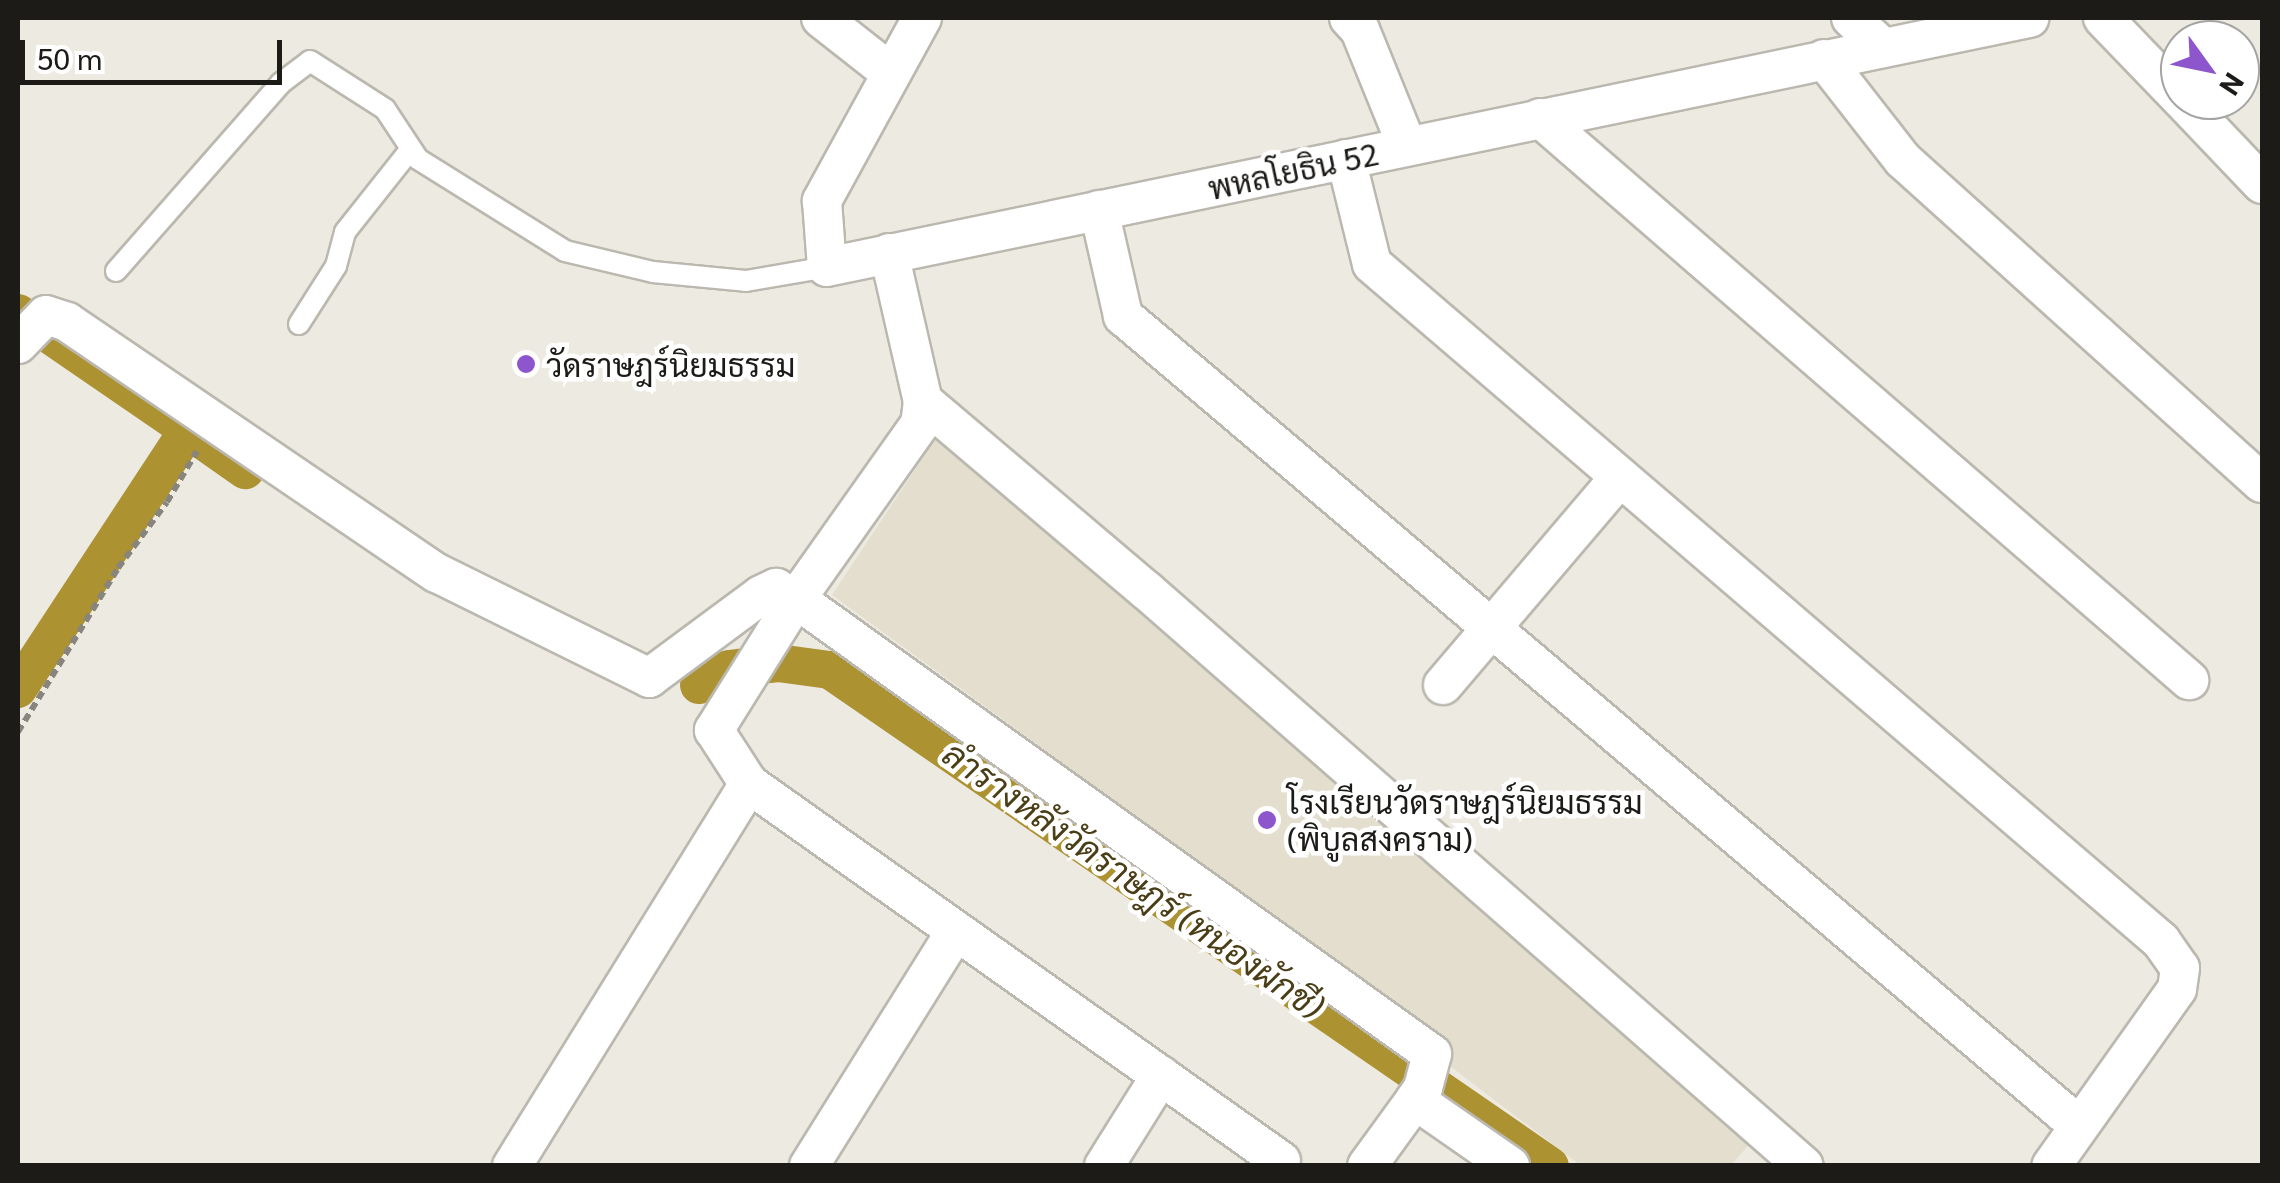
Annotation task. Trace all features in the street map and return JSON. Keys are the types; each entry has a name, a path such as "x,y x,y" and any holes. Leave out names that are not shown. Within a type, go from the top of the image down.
{"street":[{"path":"820,18 891,74"},
{"path":"827,267 822,201 922,18"},
{"path":"1349,18 1360,30 1406,146"},
{"path":"1851,18 1882,47"},
{"name":"พหลโยธิน 52","path":"827,267 2029,18"},
{"path":"2104,18 2160,77"},
{"path":"1824,59 1903,160 2262,482"},
{"path":"1540,118 2189,680"},
{"path":"2201,120 2262,184"},
{"path":"1346,158 1372,264 2160,941 2180,968 2177,989 2051,1166"},
{"path":"1100,210 1123,316 2079,1126"},
{"path":"890,253 923,401 920,424 792,606 714,730 749,784 1281,1161"},
{"path":"18,344 46,315 92,337 213,424 438,573 649,678 776,588 792,606 1423,1081 1510,1166"},
{"path":"923,401 1190,628 1804,1166"},
{"path":"1442,685 1620,477"},
{"path":"512,1166 749,784"},
{"path":"809,1166 956,931"},
{"path":"1104,1166 1160,1075"},
{"path":"1367,1166 1423,1081"}],"lane":[{"path":"116,272 281,83 307,62 346,80 385,109 410,150 435,171 565,250 654,272 746,281 827,267"},
{"path":"299,324 336,266 344,232 410,150"}],"path":[{"path":"18,732 213,424"}],"shaded area":[{"name":"โรงเรียนวัดราษฎร์นิยมธรรม (พิบูลสงคราม)","path":"942,429 1754,1139 1731,1165 1580,1165 1446,1063 1451,1046 832,595"}],"waterway":[{"path":"18,313 188,430 18,689"},
{"name":"ลำรางหลังวัดราษฎร์ (หนองผักชี)","path":"188,430 245,470"},
{"name":"ลำรางหลังวัดราษฎร์ (หนองผักชี)","path":"699,685 729,669 778,663 830,670 1550,1166"}],"place":[{"name":"วัดราษฎร์นิยมธรรม","path":"526,364"},
{"name":"โรงเรียนวัดราษฎร์นิยมธรรม (พิบูลสงคราม)","path":"1267,820"}]}
